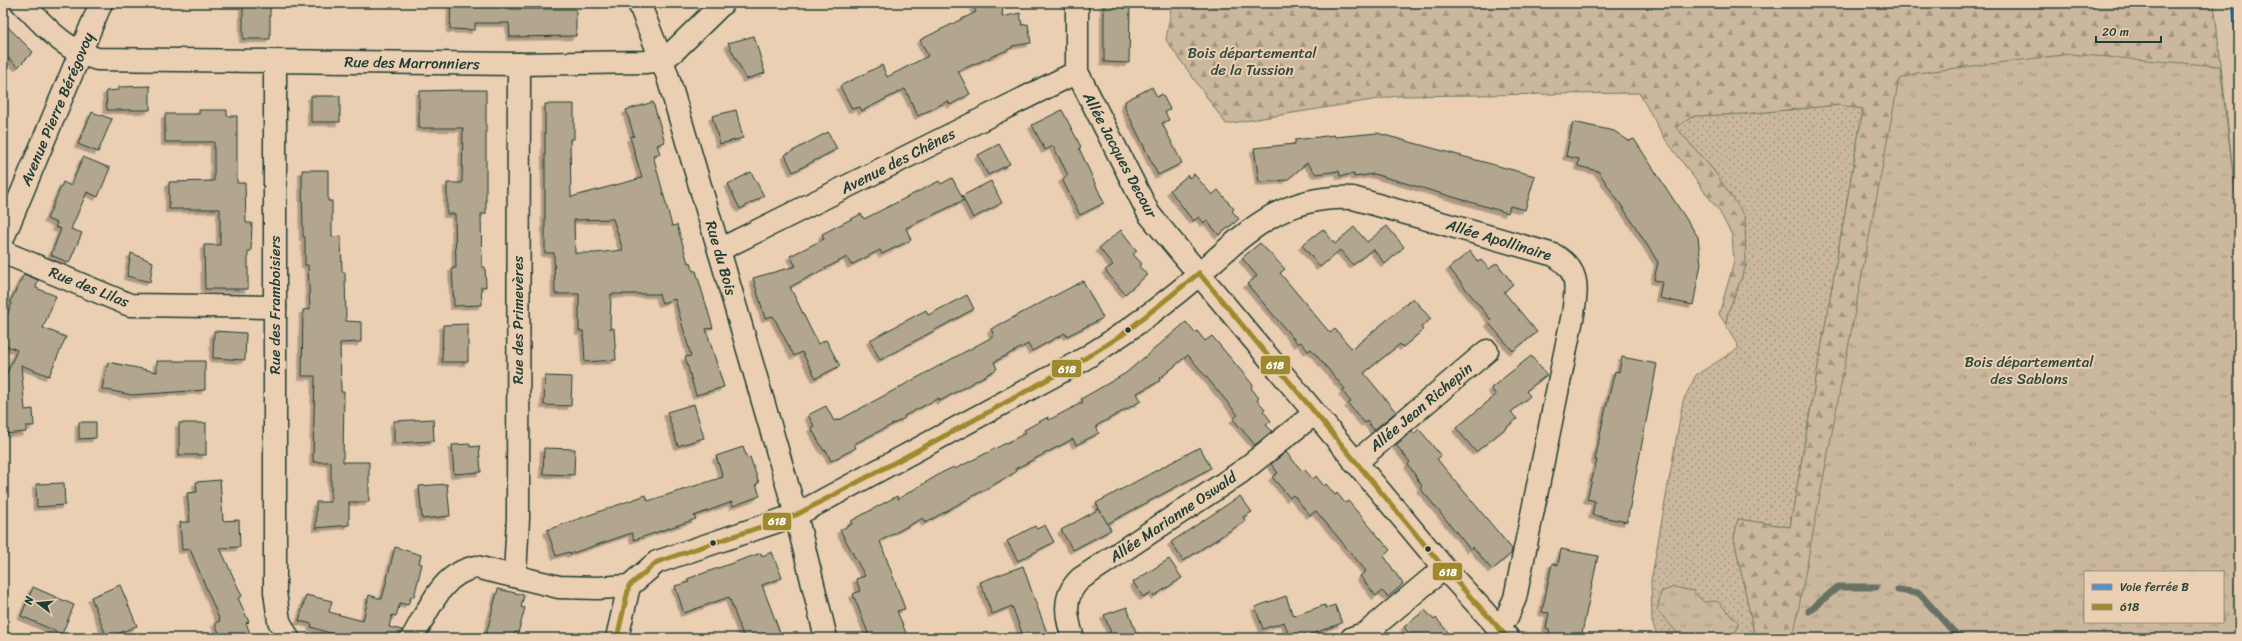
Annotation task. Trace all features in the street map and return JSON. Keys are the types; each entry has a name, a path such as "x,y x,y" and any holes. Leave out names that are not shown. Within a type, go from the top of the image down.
{"street":[{"name":"Rue des Marronniers","path":"22,3 63,44 80,54 97,60 519,64 645,62 662,60"},
{"name":"Avenue Pierre Bérégovoy","path":"3,238 101,3"},
{"name":"Rue du Bois","path":"639,3 662,60 719,250 796,515 826,638"},
{"path":"662,60 675,50 723,3"},
{"path":"1077,3 1077,72"},
{"name":"Rue des Framboisiers","path":"275,62 275,606 279,621 288,638"},
{"name":"Rue des Primevères","path":"515,575 518,518 519,64"},
{"name":"Avenue des Chênes","path":"719,250 1077,72"},
{"name":"Allée Jacques Decour","path":"1077,72 1149,214 1355,463 1444,568 1502,632"},
{"name":"Allée Apollinaire","path":"629,586 657,562 796,515 1079,362 1122,335 1199,274 1266,218 1301,202 1336,197 1353,198 1554,255 1564,260 1572,272 1577,286 1573,314 1515,598 1502,632"},
{"name":"Rue des Lilas","path":"3,252 130,305 275,306"},
{"name":"Allée Jean Richepin","path":"1355,463 1487,351"},
{"name":"Allée Marianne Oswald","path":"1073,638 1067,620 1066,608 1068,596 1077,582 1241,472 1314,414"},
{"path":"412,638 446,581 455,573 476,567 515,575 559,587 598,588 629,586 617,638"},
{"path":"1352,638 1366,633 1444,568"}],"shaded area":[{"path":"2214,3 2239,3 2239,224 2220,66"}],"green space":[{"name":"Bois départemental des Sablons","path":"1172,3 2214,3 2239,224 2239,638 1755,638 1734,538 1738,519 1790,527 1863,109 1839,105 1745,114 1694,116 1676,127 1714,171 1745,216 1746,266 1727,315 1726,325 1719,314 1734,262 1732,235 1719,211 1665,139 1639,93 1397,96 1226,124 1166,40"},
{"name":"Bois départemental des Sablons","path":"2070,54 2220,66 2239,224 2239,638 1793,638 1899,79 1917,73"},
{"path":"1839,105 1863,109 1790,527 1738,519 1734,538 1755,638 1658,638 1652,622 1651,581 1683,401 1696,375 1739,348 1726,325 1727,315 1746,266 1714,171 1676,127 1694,116 1745,114"},
{"path":"1674,587 1693,591 1704,602 1717,601 1738,622 1737,630 1723,638 1682,638 1657,610 1661,592"}],"building":[{"path":"243,3 270,3 270,39 243,39"},
{"path":"451,3 509,3 510,9 576,9 576,36 510,37 509,23 475,23 475,30 450,29"},
{"path":"1104,3 1130,3 1129,63 1104,62"},
{"path":"973,6 1003,6 1002,17 1020,13 1022,25 1028,24 1031,43 1012,46 1012,48 958,71 970,94 950,105 948,101 918,116 905,89 862,111 860,107 852,109 840,86 882,65 887,77 928,56 920,40 976,12"},
{"path":"3,22 33,52 18,67 3,53"},
{"path":"754,36 765,73 746,79 728,43"},
{"path":"150,86 150,110 107,110 106,91 119,90 119,87"},
{"path":"1152,87 1157,97 1162,94 1170,109 1165,112 1169,120 1162,123 1182,163 1158,175 1125,108 1125,101"},
{"path":"486,90 486,214 481,214 482,267 485,267 486,287 481,287 482,305 454,306 452,268 456,268 455,214 447,214 447,183 462,183 463,128 419,128 419,91"},
{"path":"311,96 340,96 340,122 311,122"},
{"path":"653,102 665,142 657,145 660,154 653,155 672,226 677,225 688,263 691,262 693,271 696,271 713,328 706,329 724,387 696,395 685,357 691,356 675,299 662,303 659,294 611,294 610,329 614,328 616,360 585,362 583,331 579,331 579,294 555,294 554,253 545,253 545,104 574,104 574,139 570,139 571,197 642,178 630,137 634,136 626,110","holes":["613,219 623,250 595,253 575,253 574,220"]},
{"path":"199,110 227,110 227,116 237,116 237,183 245,183 246,223 252,223 251,251 248,251 248,289 205,289 204,245 220,245 220,209 169,209 169,182 214,181 214,142 165,142 165,114 199,114"},
{"path":"736,110 743,138 720,144 712,116"},
{"path":"1062,110 1081,147 1079,148 1104,203 1080,215 1062,179 1068,175 1053,146 1045,150 1032,125"},
{"path":"92,112 112,119 98,152 78,144"},
{"path":"1573,122 1614,131 1629,141 1634,139 1698,237 1701,264 1693,305 1659,298 1662,282 1654,280 1658,262 1631,220 1598,171 1578,166 1579,159 1566,156"},
{"path":"828,132 837,149 793,172 785,155"},
{"path":"1377,133 1535,176 1525,210 1510,206 1508,213 1374,174 1354,177 1354,174 1340,176 1339,171 1316,174 1307,163 1287,180 1259,182 1254,148 1295,144 1295,140 1334,135 1335,137"},
{"path":"999,144 1010,164 988,175 978,155"},
{"path":"83,157 110,168 98,197 87,192 71,229 82,233 69,263 51,255 61,229 55,227 57,223 47,219 63,182 71,186"},
{"path":"302,170 328,170 328,201 332,201 332,237 341,236 342,272 345,272 346,321 361,322 361,342 340,343 341,392 344,392 343,462 369,462 369,502 349,502 349,525 316,528 316,502 331,502 331,462 313,462 315,376 302,376 303,310 310,309 308,265 305,265 305,237 303,237"},
{"path":"751,172 764,196 740,209 728,184"},
{"path":"1194,174 1212,195 1218,190 1234,209 1232,211 1239,219 1219,235 1207,221 1204,223 1199,217 1193,221 1170,190 1188,175 1189,178"},
{"path":"952,178 964,200 906,228 911,240 882,254 880,250 851,265 847,257 790,287 818,344 826,340 840,366 816,378 802,352 794,356 773,316 765,318 753,278 796,266 790,256 824,239 822,234 861,214 864,219 939,181 941,184"},
{"path":"991,181 1002,203 973,218 962,196"},
{"path":"1387,226 1404,247 1385,264 1373,249 1353,265 1340,250 1320,267 1302,245 1323,229 1335,244 1354,227 1367,242"},
{"path":"1121,230 1137,251 1133,254 1142,264 1139,266 1147,275 1125,294 1105,270 1113,265 1099,248"},
{"path":"1260,243 1285,269 1280,273 1330,333 1335,329 1352,349 1413,298 1431,319 1421,327 1423,330 1403,347 1400,344 1364,373 1396,412 1374,430 1367,421 1365,423 1348,404 1351,402 1342,391 1345,389 1311,349 1308,351 1301,342 1298,344 1247,284 1257,276 1242,258"},
{"path":"1470,251 1478,262 1481,260 1489,269 1497,263 1513,284 1504,292 1537,332 1513,351 1488,322 1491,320 1449,268"},
{"path":"131,253 153,262 150,282 127,276"},
{"path":"24,274 38,280 36,288 56,296 43,328 66,337 49,376 21,365 25,410 33,409 34,426 26,426 26,432 3,434 3,383 17,350 3,344 3,325 12,303 10,302"},
{"path":"1083,281 1103,318 1067,336 1065,333 1032,351 1028,344 994,362 997,369 940,401 939,398 904,416 905,418 854,444 856,448 831,461 826,450 824,451 811,428 814,426 808,415 826,406 834,421 841,419 994,336 991,329"},
{"path":"967,295 974,309 880,360 870,340 926,310 928,315"},
{"path":"1186,322 1195,333 1197,331 1205,341 1212,336 1253,385 1251,388 1259,398 1257,400 1265,409 1263,411 1271,421 1266,425 1272,431 1255,445 1233,419 1238,415 1188,355 1159,379 1160,381 1137,393 1141,401 1096,426 1099,433 1076,445 1073,439 1015,469 1016,472 925,523 923,518 880,541 905,609 897,611 908,638 870,638 853,594 860,591 856,579 865,576 840,530 852,524 851,521 897,496 898,499 943,472 954,467 955,469 1026,433 1024,430 1048,417 1049,420 1083,402 1081,399 1126,373"},
{"path":"468,324 468,362 442,362 443,325"},
{"path":"214,331 246,333 245,360 213,358"},
{"path":"1531,356 1547,375 1526,391 1530,396 1511,412 1517,419 1476,452 1456,428 1496,395 1491,388"},
{"path":"1622,357 1657,364 1627,522 1592,515 1595,501 1587,499 1597,460 1595,460 1603,420 1615,371 1619,372"},
{"path":"157,361 205,361 205,390 132,395 102,389 108,362 157,372"},
{"path":"545,376 572,377 571,406 544,405"},
{"path":"694,404 704,438 678,446 667,412"},
{"path":"433,419 434,441 394,443 394,421"},
{"path":"79,422 96,422 96,438 79,439"},
{"path":"179,423 206,423 206,455 179,455"},
{"path":"1419,429 1441,456 1437,459 1512,549 1511,554 1492,570 1473,547 1470,549 1420,488 1422,486 1408,464 1410,462 1396,445 1412,431 1414,434"},
{"path":"470,444 470,447 479,446 481,472 454,474 452,445"},
{"path":"743,447 747,458 750,457 759,483 756,484 760,496 733,506 732,502 694,516 696,519 634,540 632,533 570,554 569,552 556,556 547,530 646,495 648,501 723,477 716,456"},
{"path":"1200,447 1211,468 1107,524 1096,503"},
{"path":"544,448 575,449 574,475 543,474"},
{"path":"1286,452 1302,471 1304,469 1313,479 1316,476 1324,486 1326,484 1335,495 1337,493 1345,503 1348,501 1390,550 1384,556 1403,584 1388,597 1382,591 1376,596 1360,576 1366,571 1316,511 1310,515 1293,495 1290,498 1272,477 1278,473 1271,464"},
{"path":"220,480 223,521 239,520 240,547 220,548 242,596 238,598 249,622 246,623 252,638 221,638 215,623 220,621 190,549 182,550 180,522 190,522 187,493 197,492 196,482"},
{"path":"64,483 65,505 37,507 36,484"},
{"path":"447,484 450,516 422,519 419,486"},
{"path":"1240,496 1252,512 1243,517 1245,521 1183,561 1171,542"},
{"path":"1099,509 1111,530 1073,550 1061,530"},
{"path":"1045,525 1054,542 1018,561 1007,541 1035,526 1037,529"},
{"path":"395,547 421,555 419,563 422,564 414,597 411,596 408,605 400,603 396,616 392,615 389,627 402,630 400,638 346,638 311,627 312,624 299,621 306,595 332,601 329,612 363,621 369,595 382,599"},
{"path":"1561,549 1598,556 1581,638 1551,638 1549,629 1546,628 1549,613 1542,612 1552,563 1558,565"},
{"path":"772,552 782,578 762,585 782,638 744,638 729,597 684,613 675,586 689,582 687,579 761,553 762,556"},
{"path":"1169,559 1182,578 1154,596 1152,592 1143,597 1133,582"},
{"path":"1023,566 1049,638 1024,638 1012,606 992,614 980,582"},
{"path":"120,585 137,626 107,638 91,597"},
{"path":"33,587 74,605 62,634 21,616"},
{"path":"498,589 524,595 521,607 525,608 518,633 515,632 513,638 485,638"},
{"path":"1286,596 1293,616 1325,605 1326,608 1335,605 1342,623 1301,638 1290,638 1284,622 1263,629 1255,607"},
{"path":"1127,607 1138,638 1113,638 1104,615"},
{"path":"1425,610 1434,620 1436,618 1453,638 1406,638 1410,635 1404,627"}],"waterway":[{"path":"1809,611 1838,587 1876,587"},
{"path":"1898,590 1919,593 1959,638"}],"rail line":[{"name":"B","path":"2234,3 2239,49"}],"transit line":[{"name":"618","path":"1199,273 1444,568 1508,638"},
{"name":"618","path":"629,586 657,562 796,515 965,425 1079,362 1122,335 1199,273"},
{"name":"618","path":"617,638 629,586"}],"park label":[{"name":"Bois départemental de la Tussion","path":"1252,62"}]}
